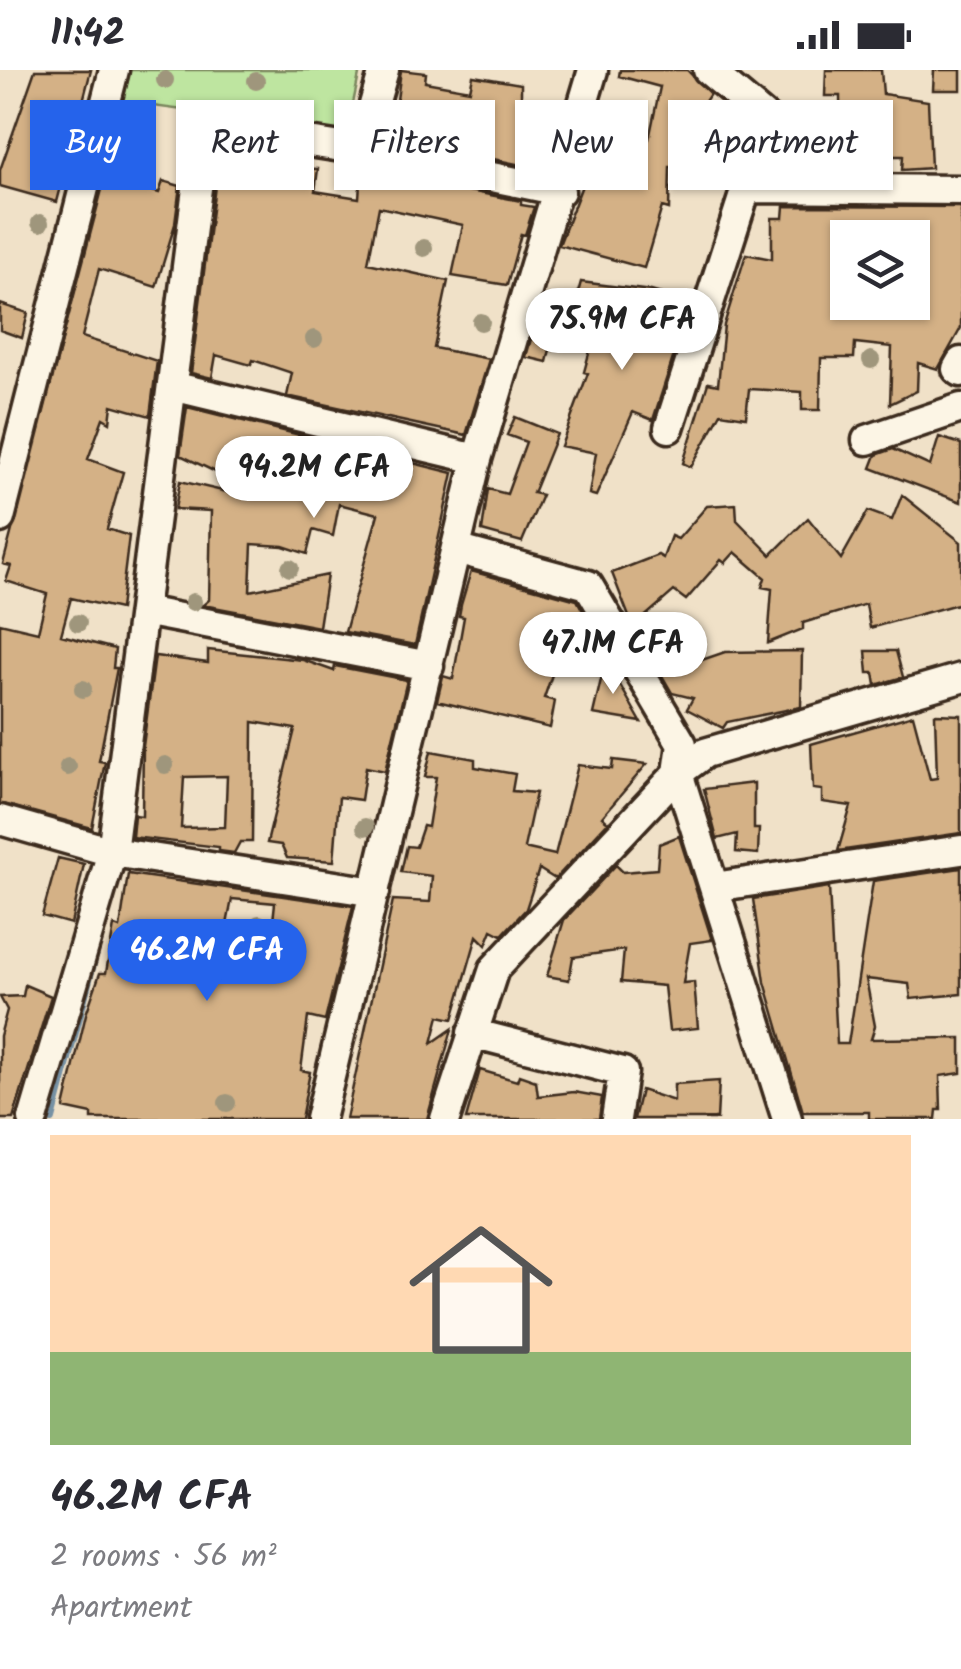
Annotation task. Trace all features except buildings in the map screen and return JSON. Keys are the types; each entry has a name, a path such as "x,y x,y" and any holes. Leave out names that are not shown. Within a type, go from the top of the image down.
{"street":[{"path":"0,518 114,70"},
{"path":"375,100 384,70"},
{"path":"320,1119 478,459 594,70"},
{"path":"708,70 735,80 752,100"},
{"path":"33,1119 112,852 205,126 334,146"},
{"path":"495,178 560,191"},
{"path":"893,189 961,190"},
{"path":"669,428 745,190"},
{"path":"961,362 961,372"},
{"path":"172,386 478,459"},
{"path":"867,440 961,408"},
{"path":"456,549 588,585 682,744 678,773 786,1119"},
{"path":"143,611 429,666"},
{"path":"445,1119 494,968 678,773 705,752 961,678"},
{"path":"0,820 112,852 375,892"},
{"path":"714,887 961,850"},
{"path":"472,1033 623,1072 616,1119"}],"green space":[{"path":"130,70 360,70 354,100 334,100 334,130 314,128 314,100 176,100 176,109 156,106 156,100 123,100"}],"waterway":[{"path":"52,1119 96,953"}]}
